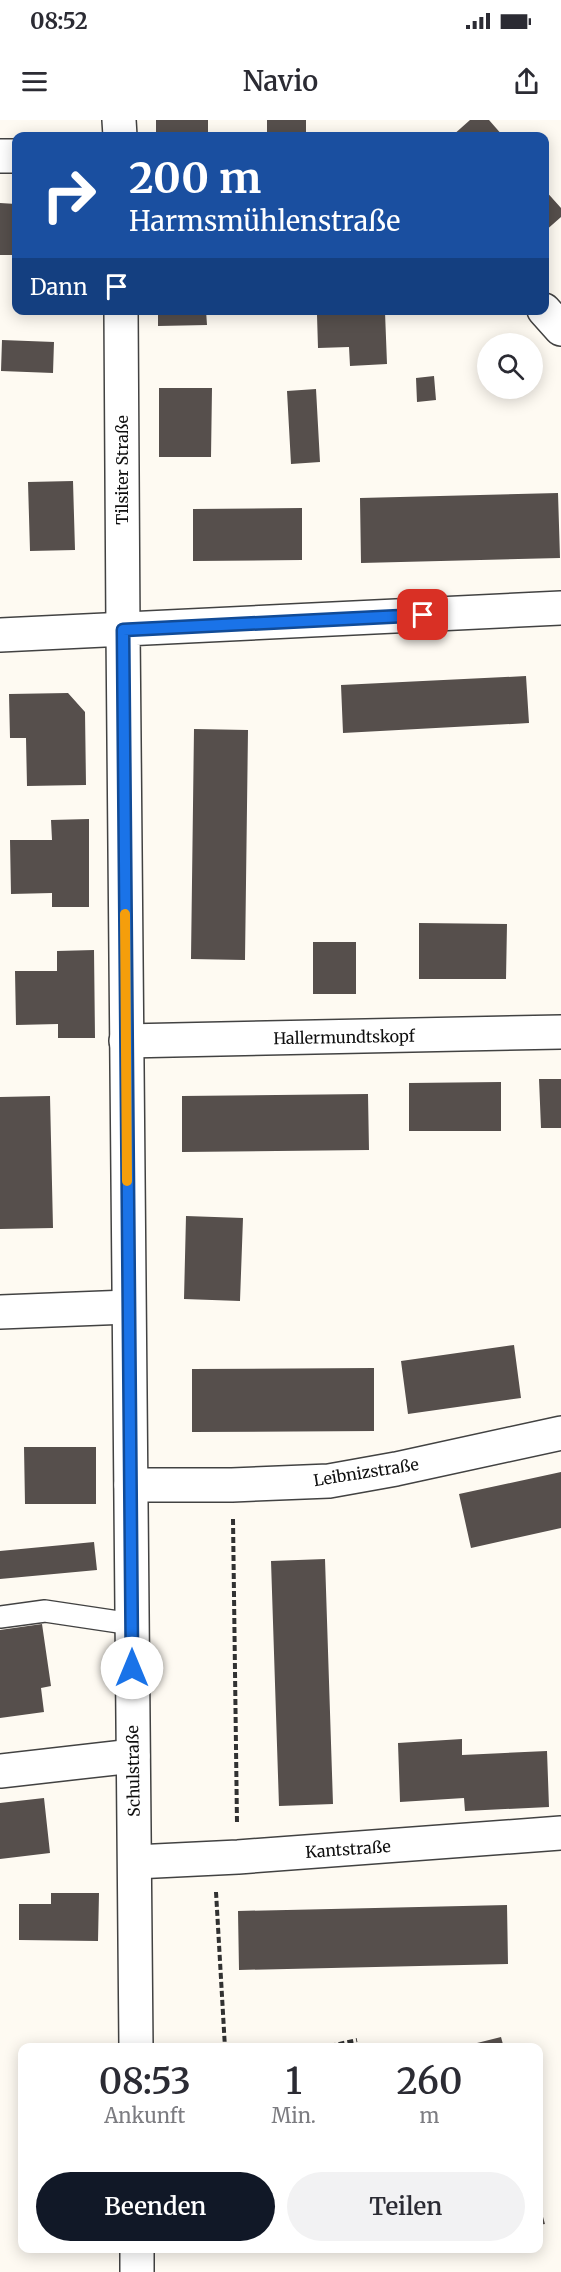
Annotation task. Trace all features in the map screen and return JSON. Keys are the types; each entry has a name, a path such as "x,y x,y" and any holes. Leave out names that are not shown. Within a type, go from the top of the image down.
{"street":[{"name":"Tilsiter Straße","path":"121,315 123,630"},
{"path":"548,315 561,329"},
{"path":"0,635 561,608"},
{"name":"Schulstraße","path":"123,630 136,2043"},
{"name":"Hallermundtskopf","path":"126,1041 561,1032"},
{"path":"0,1312 128,1307"},
{"name":"Leibnizstraße","path":"131,1485 232,1485 329,1480 396,1469 561,1433"},
{"path":"0,1771 133,1756"},
{"name":"Kantstraße","path":"135,1862 226,1858 561,1833"},
{"path":"137,2253 137,2272"}],"lane":[{"path":"0,1617 45,1611 132,1624"}],"path":[{"path":"225,2043 232,1485"},
{"path":"344,2043 357,2040"}],"building":[{"path":"156,120 208,120 208,132 156,132"},
{"path":"267,120 306,120 306,132 267,132"},
{"path":"470,120 489,120 500,132 456,132"},
{"path":"549,195 561,208 561,217 549,228"},
{"path":"0,203 12,204 12,255 0,255"},
{"path":"158,315 206,315 207,325 158,326"},
{"path":"317,315 385,315 387,364 350,366 349,347 318,348"},
{"path":"2,340 54,342 53,373 1,371"},
{"path":"434,376 436,400 417,402 416,378"},
{"path":"159,388 212,388 211,457 159,457"},
{"path":"316,389 320,462 291,464 287,391"},
{"path":"73,481 75,550 30,551 28,482"},
{"path":"558,493 560,558 361,563 360,498"},
{"path":"302,508 302,560 193,561 193,509"},
{"path":"526,676 529,723 343,733 341,685"},
{"path":"68,693 85,712 86,785 27,786 26,738 10,738 9,694"},
{"path":"194,729 248,730 245,960 191,959"},
{"path":"89,819 89,907 52,907 52,893 11,894 10,840 52,840 51,820"},
{"path":"419,923 507,924 506,979 419,979"},
{"path":"313,942 356,942 356,994 313,994"},
{"path":"94,950 95,1038 58,1038 58,1024 16,1025 15,971 57,971 57,951"},
{"path":"539,1079 561,1079 561,1128 541,1128"},
{"path":"501,1082 501,1131 409,1131 409,1083"},
{"path":"368,1094 369,1150 182,1152 182,1096"},
{"path":"50,1096 53,1228 0,1229 0,1097"},
{"path":"186,1216 243,1218 240,1301 184,1299"},
{"path":"514,1345 521,1398 408,1414 401,1361"},
{"path":"374,1368 374,1431 192,1432 192,1369"},
{"path":"24,1447 96,1447 96,1504 25,1504"},
{"path":"561,1472 561,1528 471,1548 459,1494"},
{"path":"94,1542 97,1570 0,1579 0,1551"},
{"path":"325,1559 333,1804 279,1806 271,1561"},
{"path":"42,1624 51,1686 41,1688 44,1712 0,1718 0,1630"},
{"path":"462,1739 462,1755 547,1751 549,1807 465,1811 464,1798 400,1802 398,1743"},
{"path":"44,1798 50,1853 0,1859 0,1803"},
{"path":"51,1893 99,1893 98,1941 19,1940 19,1904 51,1904"},
{"path":"507,1905 508,1964 239,1970 238,1911"},
{"path":"501,2037 503,2043 477,2043"}],"slow traffic":[{"path":"125,914 127,1181"}],"route":[{"path":"132,1668 123,630 423,615"}]}
